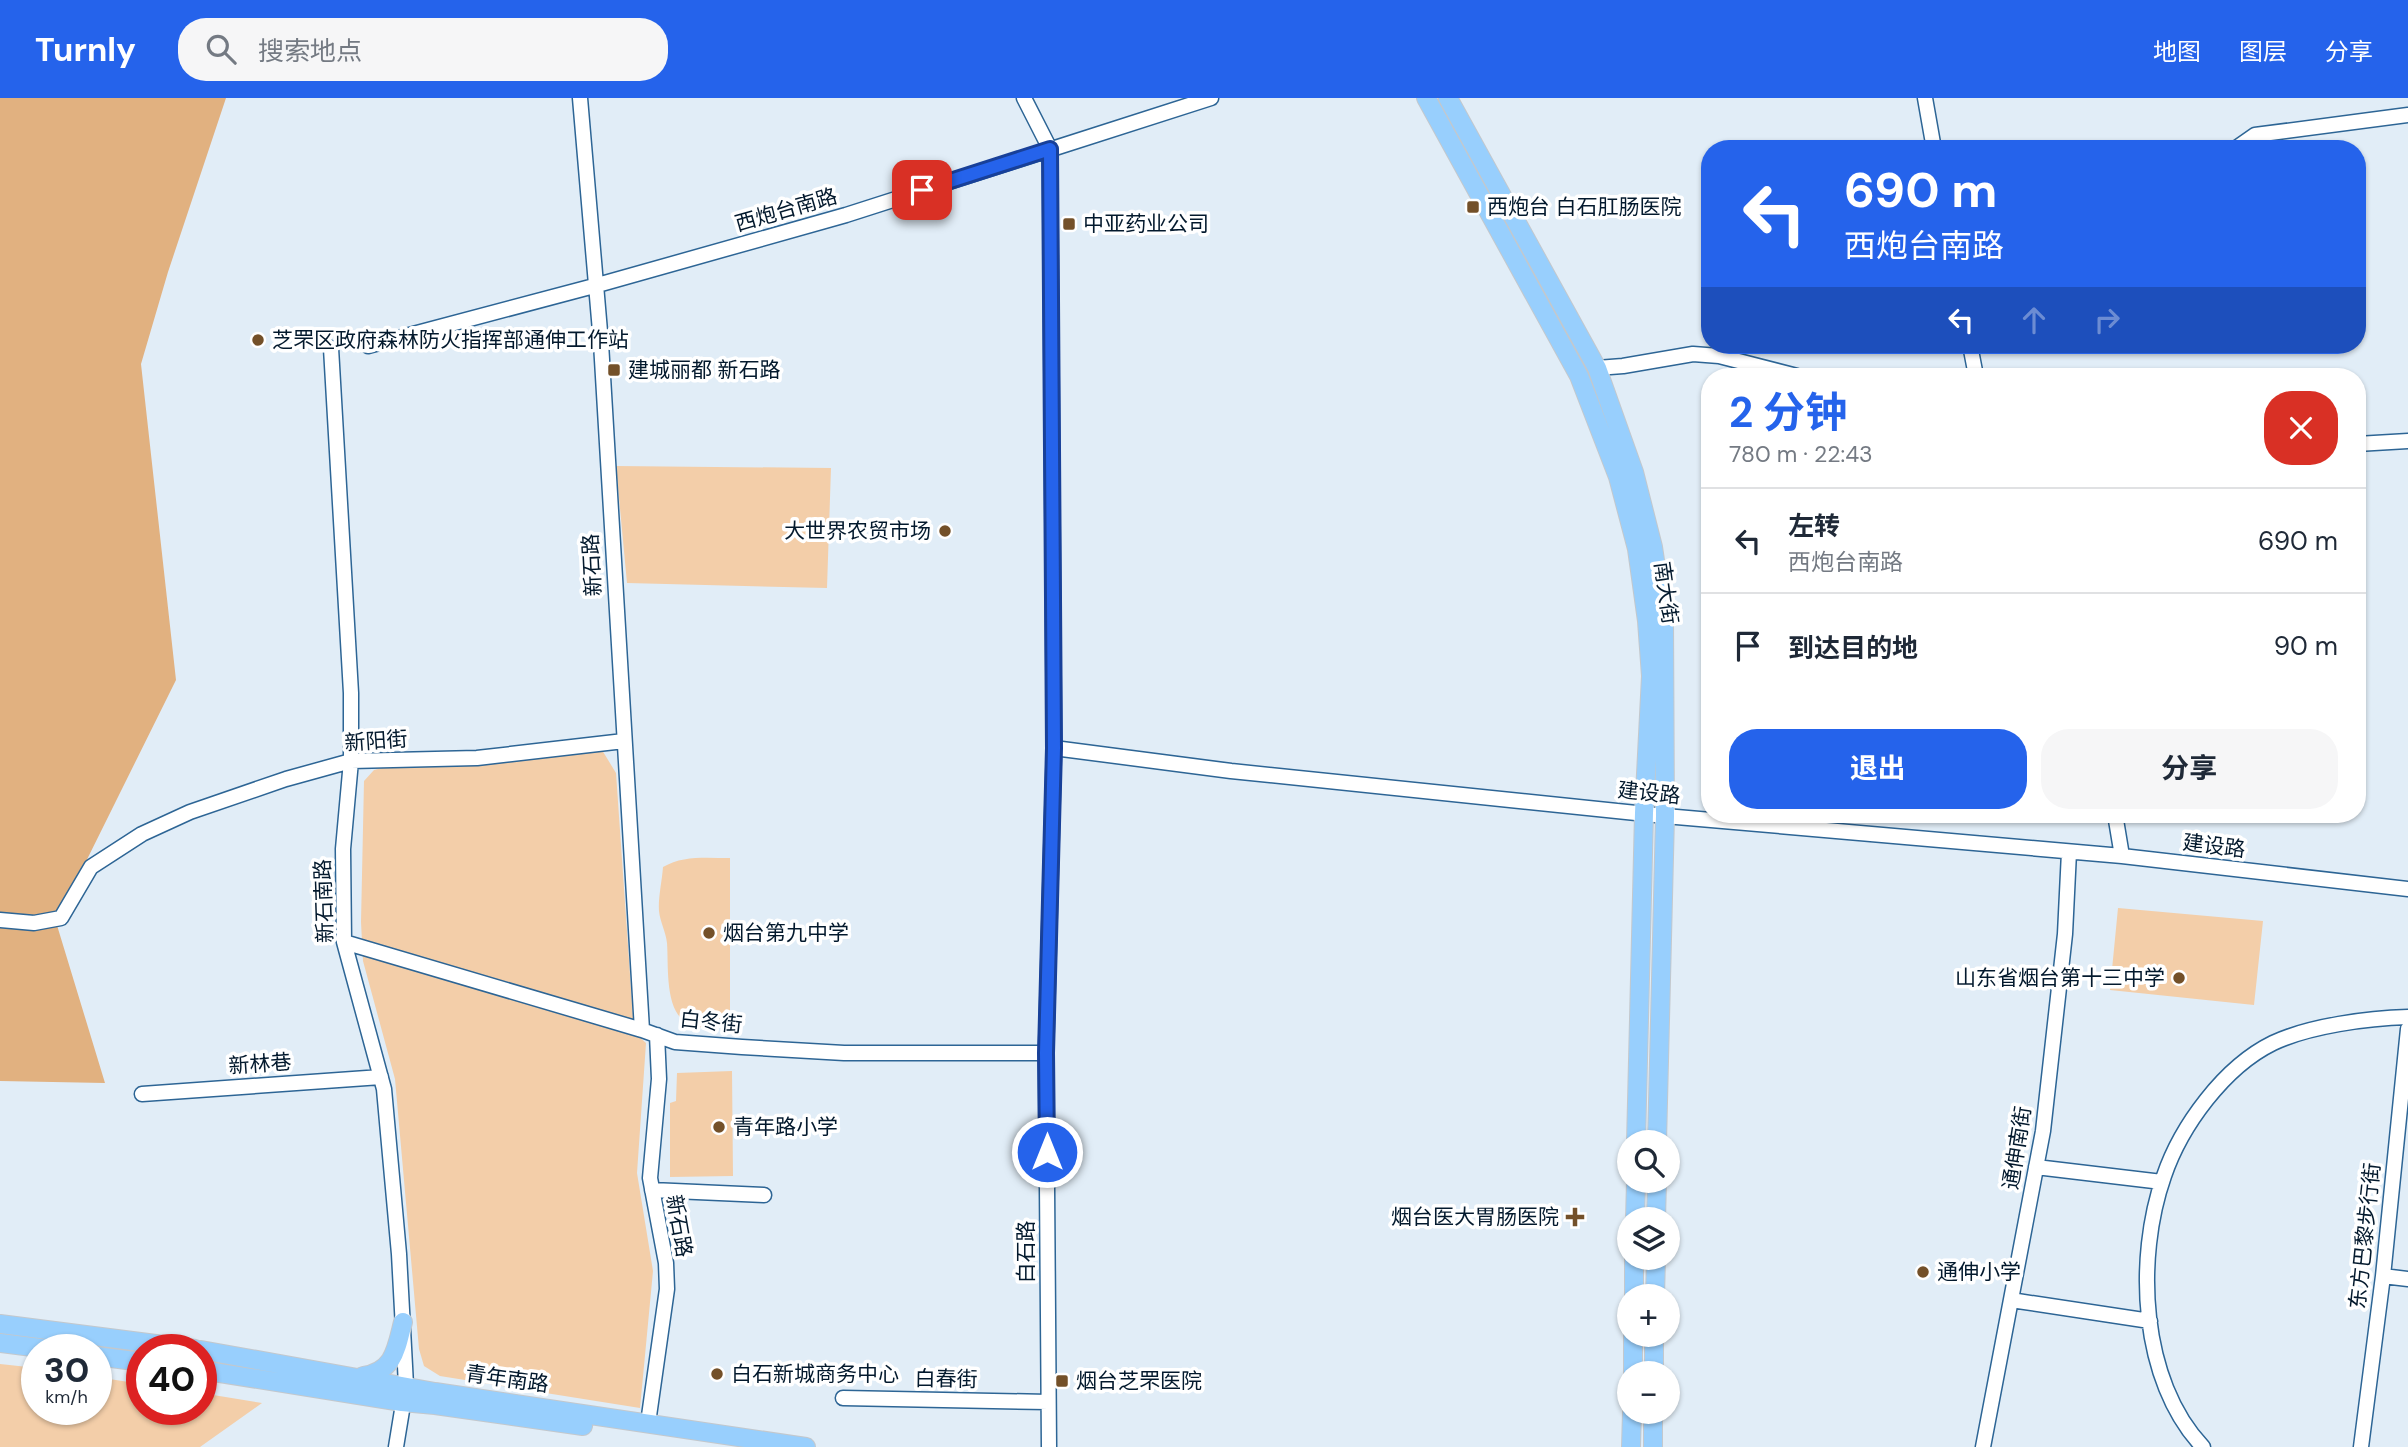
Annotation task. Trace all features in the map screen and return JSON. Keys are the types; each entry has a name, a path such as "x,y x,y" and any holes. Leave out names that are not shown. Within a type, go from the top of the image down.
{"main road":[{"name":"南大街","path":"1426,98 1579,376 1618,477 1637,549 1651,676 1644,813 1636,1130"},
{"name":"南大街","path":"1448,98 1597,368 1634,472 1657,572 1664,620 1665,816 1657,1130"},
{"path":"353,1377 374,1374 385,1368 396,1349 403,1322"},
{"path":"0,1324 126,1340"},
{"path":"0,1343 21,1346"},
{"name":"青年南路","path":"217,1353 353,1377 435,1405 732,1447"},
{"name":"青年南路","path":"217,1372 648,1423 806,1447"},
{"path":"1631,1447 1632,1424"},
{"path":"1653,1424 1653,1447"}],"street":[{"name":"新石路","path":"580,98 594,286 601,343 642,1030"},
{"name":"白石路","path":"1024,98 1050,149 1054,748 1046,1053 1049,1447"},
{"name":"西炮台南路","path":"368,345 594,286 846,215 1211,98"},
{"path":"1924,98 1932,140"},
{"path":"2248,140 2255,135 2408,116"},
{"name":"新石南路","path":"331,348 351,693 351,761 343,849 344,942 384,1089 403,1322 404,1394 396,1447"},
{"path":"1597,368 1693,354 1719,356 1766,368"},
{"path":"2366,443 2408,441"},
{"name":"新阳街","path":"0,920 34,923 61,918 91,867 142,834 202,808 286,779 351,761 477,758 624,741"},
{"name":"建设路","path":"1054,748 1231,771 1701,819"},
{"name":"建设路","path":"1744,823 2122,856 2408,890"},
{"path":"2116,823 2122,856"},
{"name":"通伸南街","path":"1983,1447 2043,1131 2065,934 2069,852"},
{"name":"白冬街","path":"344,942 675,1042 831,1052 1046,1053"},
{"path":"2203,1447 2188,1432 2175,1411 2160,1371 2146,1293 2149,1246 2162,1182 2183,1133 2209,1096 2236,1068 2272,1044 2311,1030 2408,1017"},
{"name":"东方巴黎步行街","path":"2361,1447 2383,1276 2408,1029"},
{"name":"新石路","path":"648,1423 667,1289 666,1263 650,1178 659,1079 657,1035"},
{"name":"新林巷","path":"142,1094 381,1077"},
{"path":"2036,1167 2162,1182"},
{"path":"652,1190 764,1195"},
{"path":"2383,1276 2408,1279"},
{"path":"2011,1300 2150,1321"},
{"name":"白春街","path":"843,1398 1048,1402"}],"shaded area":[{"path":"0,98 226,98 168,272 141,364 176,680 56,922 105,1083 0,1081"},
{"path":"616,466 831,468 827,588 627,583"},
{"path":"602,750 616,773 634,1032 646,1043 637,1173 653,1271 640,1408 440,1376 424,1366 419,1349 395,1079 363,961 361,922 364,781 374,770 386,767 480,765"},
{"path":"730,858 730,1020 715,1026 699,1027 687,1023 679,1016 670,994 667,943 659,911 663,867 687,859"},
{"path":"2118,908 2263,921 2254,1005 2110,990"},
{"path":"732,1071 733,1176 670,1177 670,1103 676,1101 677,1073"},
{"path":"0,1364 21,1366 21,1425 112,1425 112,1379 126,1382 126,1425 217,1425 217,1396 262,1403 200,1447 0,1447"}],"place":[{"name":"西炮台 白石肛肠医院","path":"1473,207"},
{"name":"中亚药业公司","path":"1069,224"},
{"name":"芝罘区政府森林防火指挥部通伸工作站","path":"258,340"},
{"name":"建城丽都 新石路","path":"614,370"},
{"name":"大世界农贸市场","path":"945,531"},
{"name":"烟台第九中学","path":"709,933"},
{"name":"山东省烟台第十三中学","path":"2179,978"},
{"name":"青年路小学","path":"719,1127"},
{"name":"烟台医大胃肠医院","path":"1575,1217"},
{"name":"通伸小学","path":"1923,1272"},
{"name":"白石新城商务中心","path":"717,1374"},
{"name":"烟台芝罘医院","path":"1062,1381"}],"route":[{"path":"922,190 1050,149 1054,748 1046,1053 1047,1152"}]}
